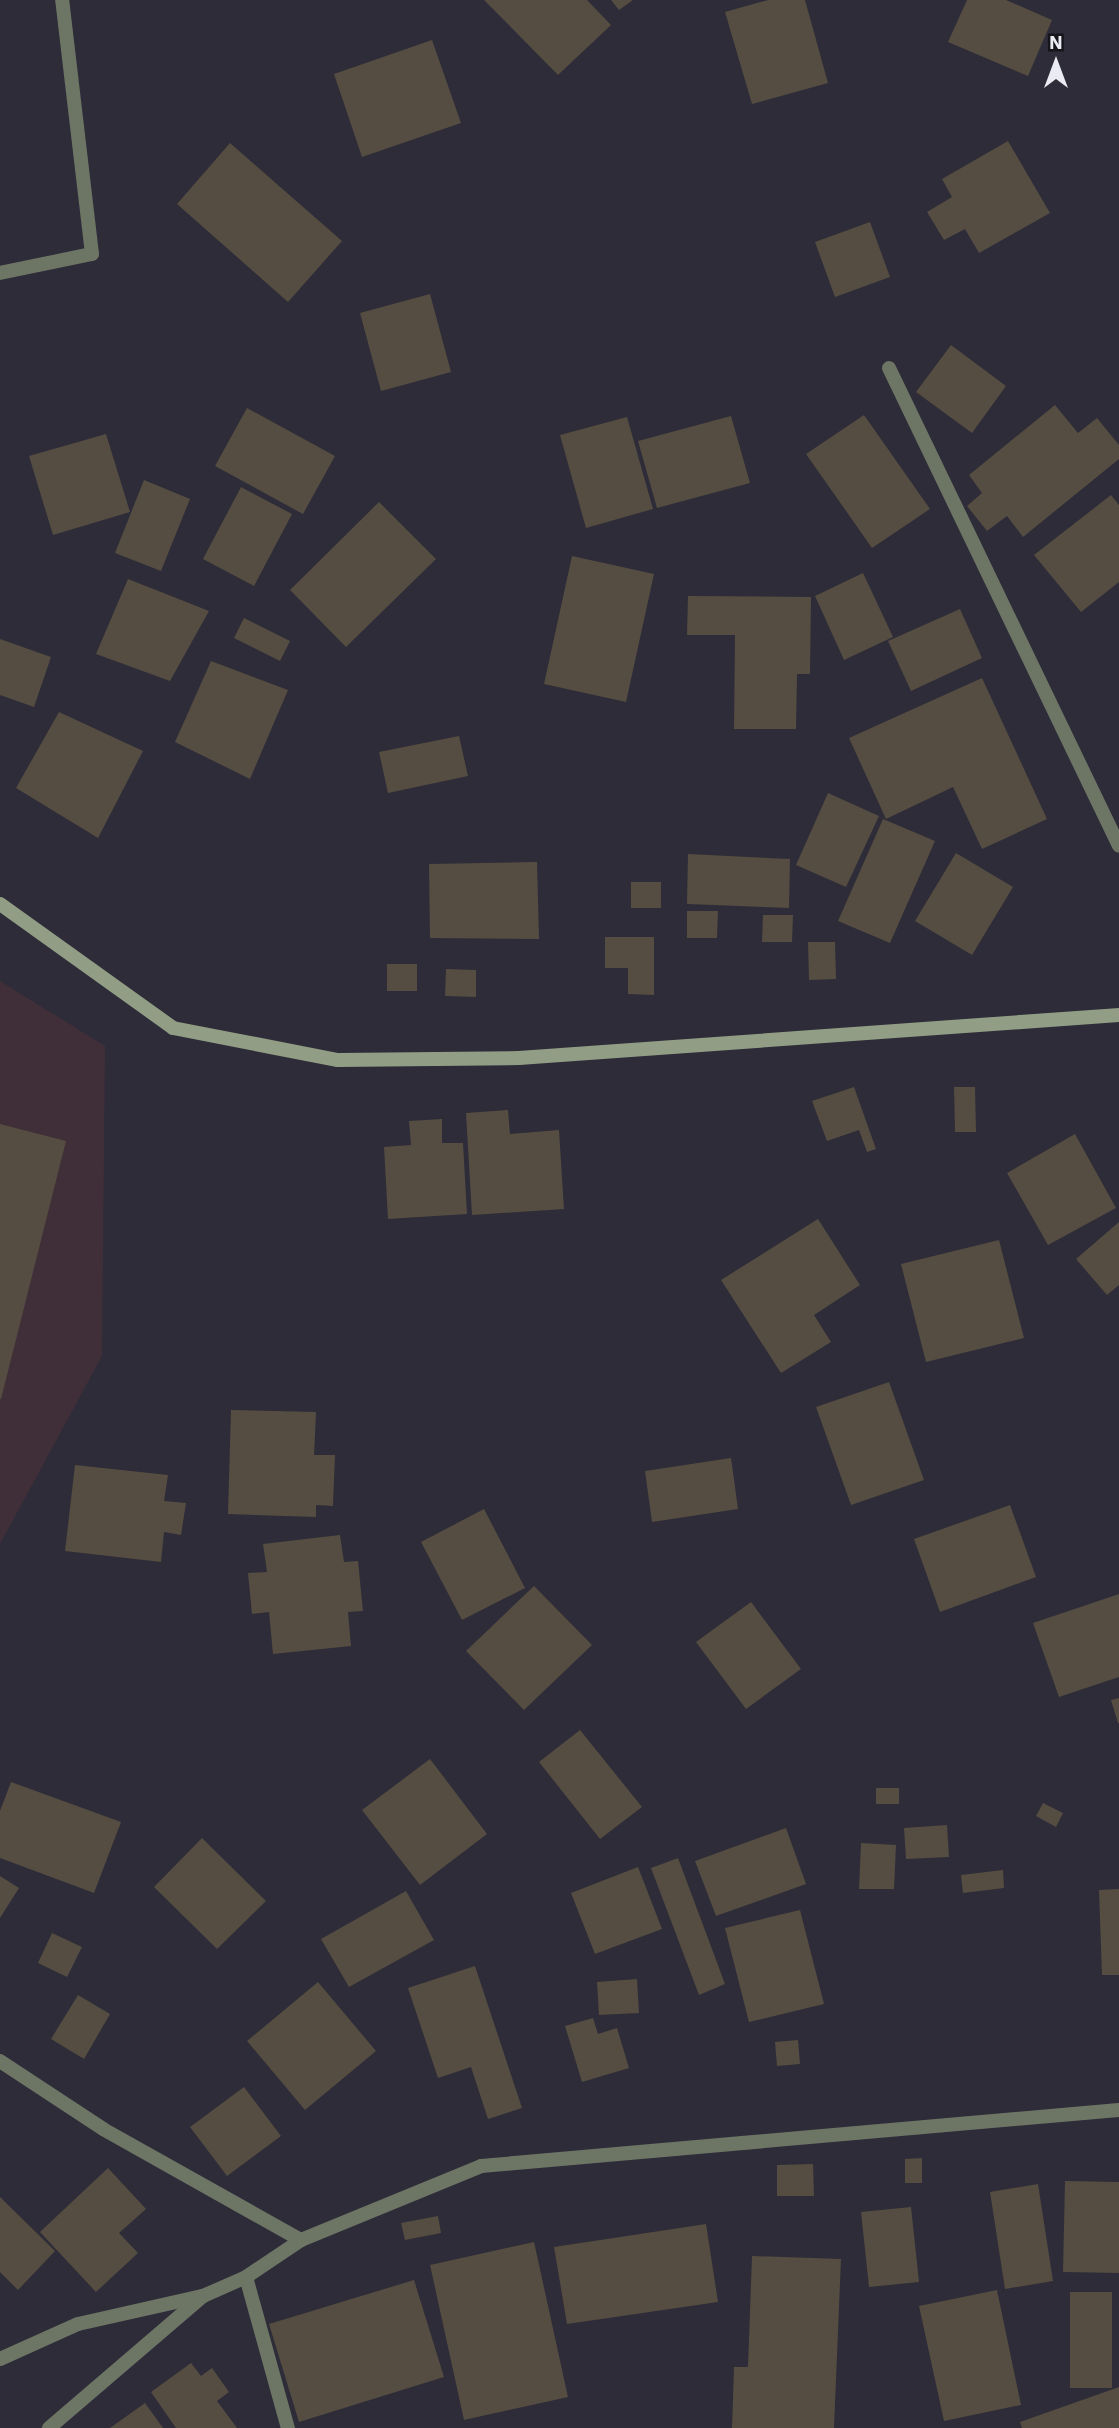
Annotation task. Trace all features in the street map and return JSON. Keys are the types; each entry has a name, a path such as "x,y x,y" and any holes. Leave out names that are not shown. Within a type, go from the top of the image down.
{"street":[{"path":"0,273 92,254 62,0"},
{"path":"889,368 1119,845"},
{"path":"0,904 173,1028 338,1060 519,1058 1119,1015"},
{"path":"0,2061 103,2129 302,2240"},
{"path":"0,2359 78,2324 203,2296 246,2277 302,2240 481,2166 1119,2110"},
{"path":"246,2277 288,2428"},
{"path":"49,2428 203,2296"}],"shaded area":[{"path":"0,981 105,1046 102,1356 0,1544"}],"building":[{"path":"484,0 587,0 611,25 558,75"},
{"path":"611,0 633,0 619,10"},
{"path":"768,0 805,0 828,83 752,104 725,12"},
{"path":"967,0 1006,0 1052,20 1028,76 948,42"},
{"path":"432,40 461,123 362,157 334,74"},
{"path":"1008,141 1050,213 979,253 965,229 944,240 927,212 952,197 942,179"},
{"path":"230,143 342,241 288,302 177,204"},
{"path":"870,222 890,277 835,297 815,242"},
{"path":"430,294 451,372 381,391 360,313"},
{"path":"951,345 1006,386 972,433 916,392"},
{"path":"1055,405 1078,433 1097,418 1119,445 1119,459 1023,537 1007,516 987,531 967,506 982,493 969,475"},
{"path":"247,408 335,456 303,514 215,466"},
{"path":"864,415 930,509 872,548 806,454"},
{"path":"731,416 750,483 657,508 638,441"},
{"path":"627,417 653,509 586,528 560,435"},
{"path":"106,434 130,512 53,535 29,456"},
{"path":"144,480 190,499 161,571 115,553"},
{"path":"241,487 292,514 254,586 203,559"},
{"path":"1111,495 1119,505 1119,582 1081,612 1034,555"},
{"path":"379,502 436,559 346,647 290,590"},
{"path":"572,556 654,574 626,702 544,684"},
{"path":"863,573 893,637 844,660 815,596"},
{"path":"128,579 209,611 170,681 96,654"},
{"path":"688,596 811,597 810,674 797,674 796,729 734,729 735,635 687,635"},
{"path":"960,609 982,658 911,691 888,641"},
{"path":"244,618 290,641 280,661 234,638"},
{"path":"0,639 51,657 34,707 0,695"},
{"path":"211,661 288,690 250,779 175,742"},
{"path":"982,678 1047,819 982,849 953,787 886,819 849,738"},
{"path":"59,712 143,751 98,838 16,788"},
{"path":"459,736 468,776 388,793 379,752"},
{"path":"828,793 879,816 846,887 796,865"},
{"path":"883,819 935,841 890,943 838,921"},
{"path":"956,853 1013,887 972,955 915,921"},
{"path":"688,854 790,859 789,908 687,904"},
{"path":"537,862 539,939 430,938 429,864"},
{"path":"631,882 661,882 661,908 631,908"},
{"path":"687,911 718,911 717,938 687,938"},
{"path":"763,915 793,915 792,942 762,942"},
{"path":"605,937 654,937 654,995 628,994 628,968 605,968"},
{"path":"808,942 835,942 836,979 809,980"},
{"path":"387,964 417,964 417,991 387,991"},
{"path":"446,969 476,970 476,997 445,996"},
{"path":"854,1087 876,1149 867,1152 859,1130 827,1141 812,1101"},
{"path":"954,1087 975,1087 976,1132 955,1132"},
{"path":"508,1110 510,1134 559,1130 564,1209 472,1215 466,1113"},
{"path":"442,1119 442,1143 463,1143 467,1214 388,1219 384,1147 411,1145 409,1121"},
{"path":"0,1124 66,1141 1,1399 0,1399"},
{"path":"1075,1134 1116,1208 1048,1245 1007,1173"},
{"path":"818,1219 860,1285 814,1315 831,1342 781,1373 721,1280"},
{"path":"1119,1222 1119,1285 1107,1295 1076,1259"},
{"path":"999,1240 1024,1338 926,1362 901,1264"},
{"path":"889,1382 924,1480 851,1505 816,1407"},
{"path":"231,1410 316,1412 314,1455 335,1455 333,1506 316,1505 316,1517 228,1514"},
{"path":"731,1458 738,1509 652,1522 645,1471"},
{"path":"75,1465 168,1475 164,1501 186,1503 181,1535 164,1532 161,1562 65,1551"},
{"path":"1010,1505 1036,1577 940,1612 914,1539"},
{"path":"484,1509 525,1588 462,1620 421,1542"},
{"path":"340,1535 344,1562 358,1561 363,1611 348,1612 351,1646 273,1654 269,1612 252,1614 248,1573 267,1572 263,1544"},
{"path":"534,1586 592,1645 524,1710 466,1651"},
{"path":"1119,1594 1119,1677 1059,1697 1033,1623"},
{"path":"751,1602 801,1669 746,1709 696,1642"},
{"path":"1119,1698 1119,1723 1118,1723 1111,1700"},
{"path":"580,1730 642,1807 600,1839 539,1762"},
{"path":"430,1759 487,1834 420,1885 362,1810"},
{"path":"11,1782 121,1822 94,1893 0,1858 0,1811"},
{"path":"876,1788 899,1788 899,1804 876,1804"},
{"path":"1043,1803 1063,1813 1056,1827 1036,1816"},
{"path":"947,1825 949,1857 906,1859 904,1828"},
{"path":"786,1828 806,1884 716,1916 695,1861"},
{"path":"202,1838 266,1901 217,1949 154,1887"},
{"path":"861,1843 896,1845 894,1889 859,1889"},
{"path":"678,1858 725,1984 699,1995 651,1868"},
{"path":"638,1867 662,1929 595,1954 571,1893"},
{"path":"1003,1870 1004,1888 963,1893 961,1875"},
{"path":"0,1876 19,1888 0,1918"},
{"path":"1119,1889 1119,1975 1102,1975 1099,1890"},
{"path":"406,1891 434,1940 349,1987 321,1939"},
{"path":"800,1910 824,2004 749,2022 725,1928"},
{"path":"52,1933 82,1947 67,1977 38,1963"},
{"path":"475,1966 522,2108 488,2119 471,2067 438,2078 408,1988"},
{"path":"637,1979 639,2013 599,2015 597,1982"},
{"path":"318,1982 376,2051 305,2110 247,2041"},
{"path":"78,1995 110,2014 84,2059 51,2039"},
{"path":"593,2018 598,2034 617,2028 629,2068 582,2082 565,2026"},
{"path":"798,2040 800,2064 777,2066 775,2042"},
{"path":"244,2087 281,2136 227,2176 190,2127"},
{"path":"922,2158 922,2183 905,2183 905,2159"},
{"path":"813,2164 814,2196 777,2196 777,2165"},
{"path":"108,2168 146,2209 119,2233 138,2253 96,2292 40,2232"},
{"path":"1065,2181 1119,2182 1119,2273 1063,2272"},
{"path":"1038,2184 1053,2281 1005,2289 990,2192"},
{"path":"0,2197 55,2251 18,2290 0,2272"},
{"path":"911,2207 919,2282 869,2287 861,2212"},
{"path":"438,2216 441,2233 405,2240 401,2223"},
{"path":"706,2224 718,2302 567,2324 554,2247"},
{"path":"534,2242 568,2397 464,2420 430,2265"},
{"path":"752,2256 841,2259 834,2428 732,2428 734,2367 748,2367"},
{"path":"414,2280 444,2377 299,2422 269,2324"},
{"path":"997,2290 1021,2405 944,2421 919,2306"},
{"path":"1070,2292 1112,2292 1112,2388 1070,2388"},
{"path":"191,2363 201,2376 212,2368 229,2392 217,2401 237,2428 176,2428 151,2392"},
{"path":"1119,2387 1119,2428 1022,2428 1020,2422"},
{"path":"145,2403 163,2428 110,2428"}]}
